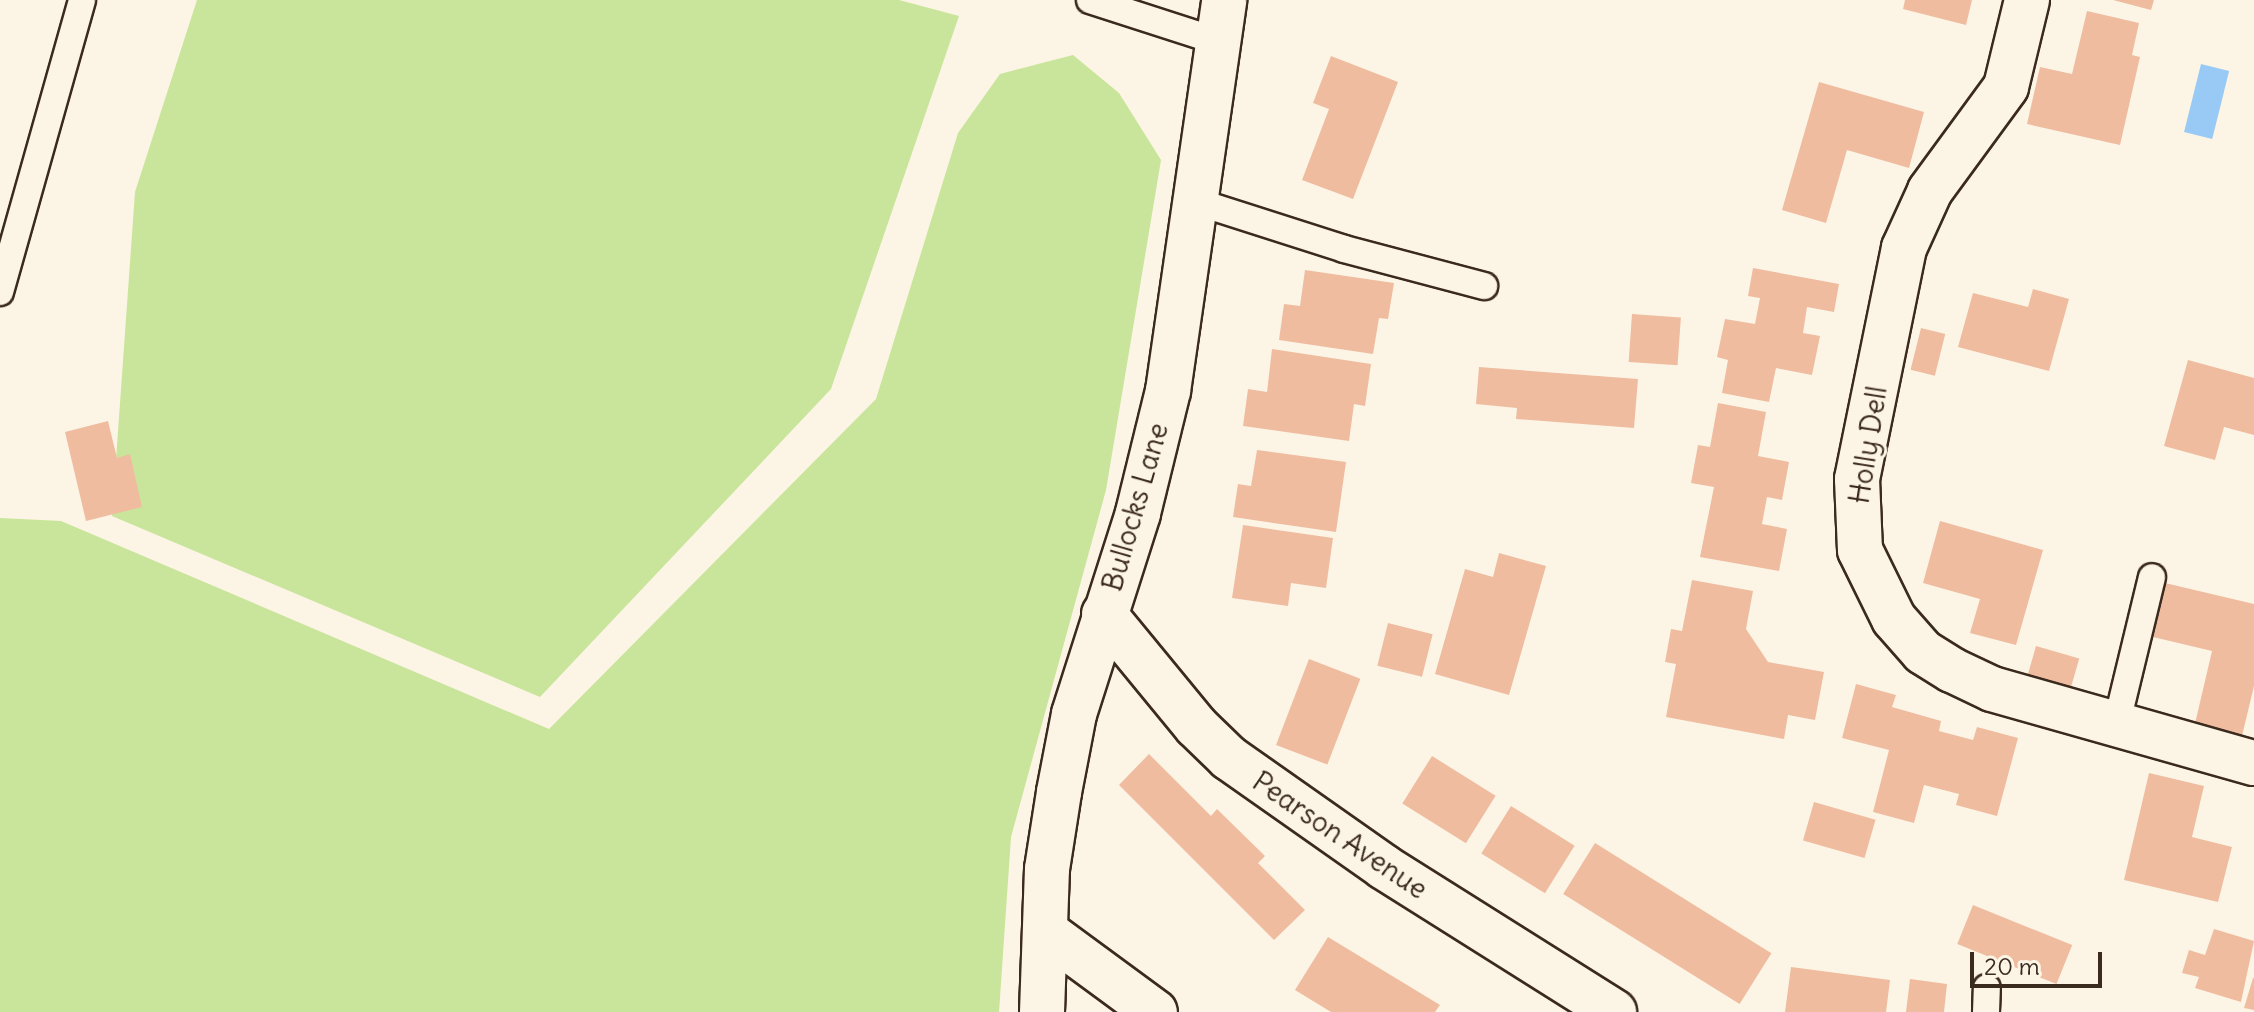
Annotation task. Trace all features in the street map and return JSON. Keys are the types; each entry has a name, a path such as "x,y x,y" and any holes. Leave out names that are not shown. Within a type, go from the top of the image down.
{"street":[{"name":"Holly Dell","path":"2027,0 2006,87 1930,191 1904,248 1857,479 1860,550 1872,582 1923,652 1992,689 2254,763"},
{"name":"Bullocks Lane","path":"1042,1012 1047,869 1059,792 1074,714 1138,513 1168,391 1198,202 1220,21"},
{"name":"Pearson Avenue","path":"1104,614 1196,726 1229,758 1384,867 1614,1012"},
{"path":"1046,932 1155,1012"}],"lane":[{"path":"0,292 82,0"},
{"path":"1090,0 1220,21"},
{"path":"1198,202 1344,249 1484,286"},
{"path":"2116,726 2152,577"}],"green space":[{"path":"197,0 899,0 959,16 831,389 540,697 112,516 135,192"},
{"path":"1073,55 1119,93 1161,160 1106,490 1011,837 999,1012 0,1012 0,518 61,521 549,729 876,399 958,133 1000,74"}],"water":[{"path":"2201,64 2229,71 2212,139 2184,132"}],"building":[{"path":"1905,0 1972,0 1966,25 1903,9"},
{"path":"2113,0 2154,0 2151,10"},
{"path":"2087,11 2139,23 2132,55 2140,57 2120,145 2027,124 2040,67 2072,74"},
{"path":"1331,56 1398,82 1353,199 1302,180 1329,109 1313,103"},
{"path":"1819,82 1924,112 1909,168 1847,150 1826,223 1782,210"},
{"path":"1753,268 1839,284 1834,312 1807,307 1803,333 1820,336 1812,375 1776,368 1769,402 1722,393 1728,360 1717,357 1725,319 1755,324 1760,298 1748,296"},
{"path":"1305,270 1394,283 1388,319 1379,318 1373,354 1279,340 1284,304 1300,306"},
{"path":"2033,289 2069,299 2049,371 1958,347 1973,293 2028,307"},
{"path":"1632,314 1681,317 1678,365 1629,362"},
{"path":"1921,328 1945,334 1935,376 1911,370"},
{"path":"1272,349 1371,364 1365,406 1354,404 1349,441 1243,426 1248,389 1267,392"},
{"path":"2188,360 2254,378 2254,435 2224,427 2215,460 2164,446"},
{"path":"1479,367 1638,379 1634,428 1516,419 1517,408 1476,404"},
{"path":"1718,403 1766,412 1758,456 1789,462 1782,500 1767,497 1762,524 1787,529 1779,571 1700,557 1714,487 1691,483 1698,445 1710,447"},
{"path":"108,421 117,458 130,454 142,507 86,521 65,432"},
{"path":"1257,450 1346,462 1336,532 1233,517 1238,484 1251,486"},
{"path":"1940,521 2043,550 2016,645 1970,633 1980,599 1923,583"},
{"path":"1243,525 1333,538 1326,588 1291,583 1288,606 1232,598"},
{"path":"1499,553 1546,566 1509,695 1435,674 1465,569 1493,577"},
{"path":"1692,580 1753,591 1746,629 1768,662 1824,672 1815,720 1788,715 1784,739 1666,717 1676,664 1665,662 1671,629 1682,631"},
{"path":"2165,583 2254,604 2254,686 2241,740 2194,728 2212,651 2153,637"},
{"path":"1388,623 1433,634 1422,677 1377,666"},
{"path":"2036,646 2079,658 2068,698 2025,685"},
{"path":"1309,659 1360,679 1327,765 1276,745"},
{"path":"1856,684 1896,695 1892,707 1941,721 1939,731 1973,740 1977,727 2018,738 1997,816 1956,805 1959,794 1924,785 1914,823 1873,812 1889,750 1842,738"},
{"path":"1149,754 1211,816 1217,809 1265,856 1258,863 1305,910 1274,940 1119,785"},
{"path":"1432,756 1496,796 1466,843 1402,803"},
{"path":"2149,773 2204,786 2192,837 2232,847 2218,902 2124,880"},
{"path":"1814,802 1876,820 1864,858 1803,840"},
{"path":"1511,806 1575,846 1545,893 1481,853"},
{"path":"1595,843 1771,953 1740,1004 1563,894"},
{"path":"1973,905 2072,945 2056,984 1957,944"},
{"path":"2214,929 2254,941 2241,1002 2195,988 2199,977 2182,973 2189,950 2205,955"},
{"path":"1328,937 1440,1005 1435,1012 1331,1012 1295,990"},
{"path":"1791,967 1890,980 1886,1012 1785,1012"},
{"path":"2254,978 2254,1010 2244,1008"},
{"path":"1910,979 1947,984 1944,1012 1906,1012"}]}
